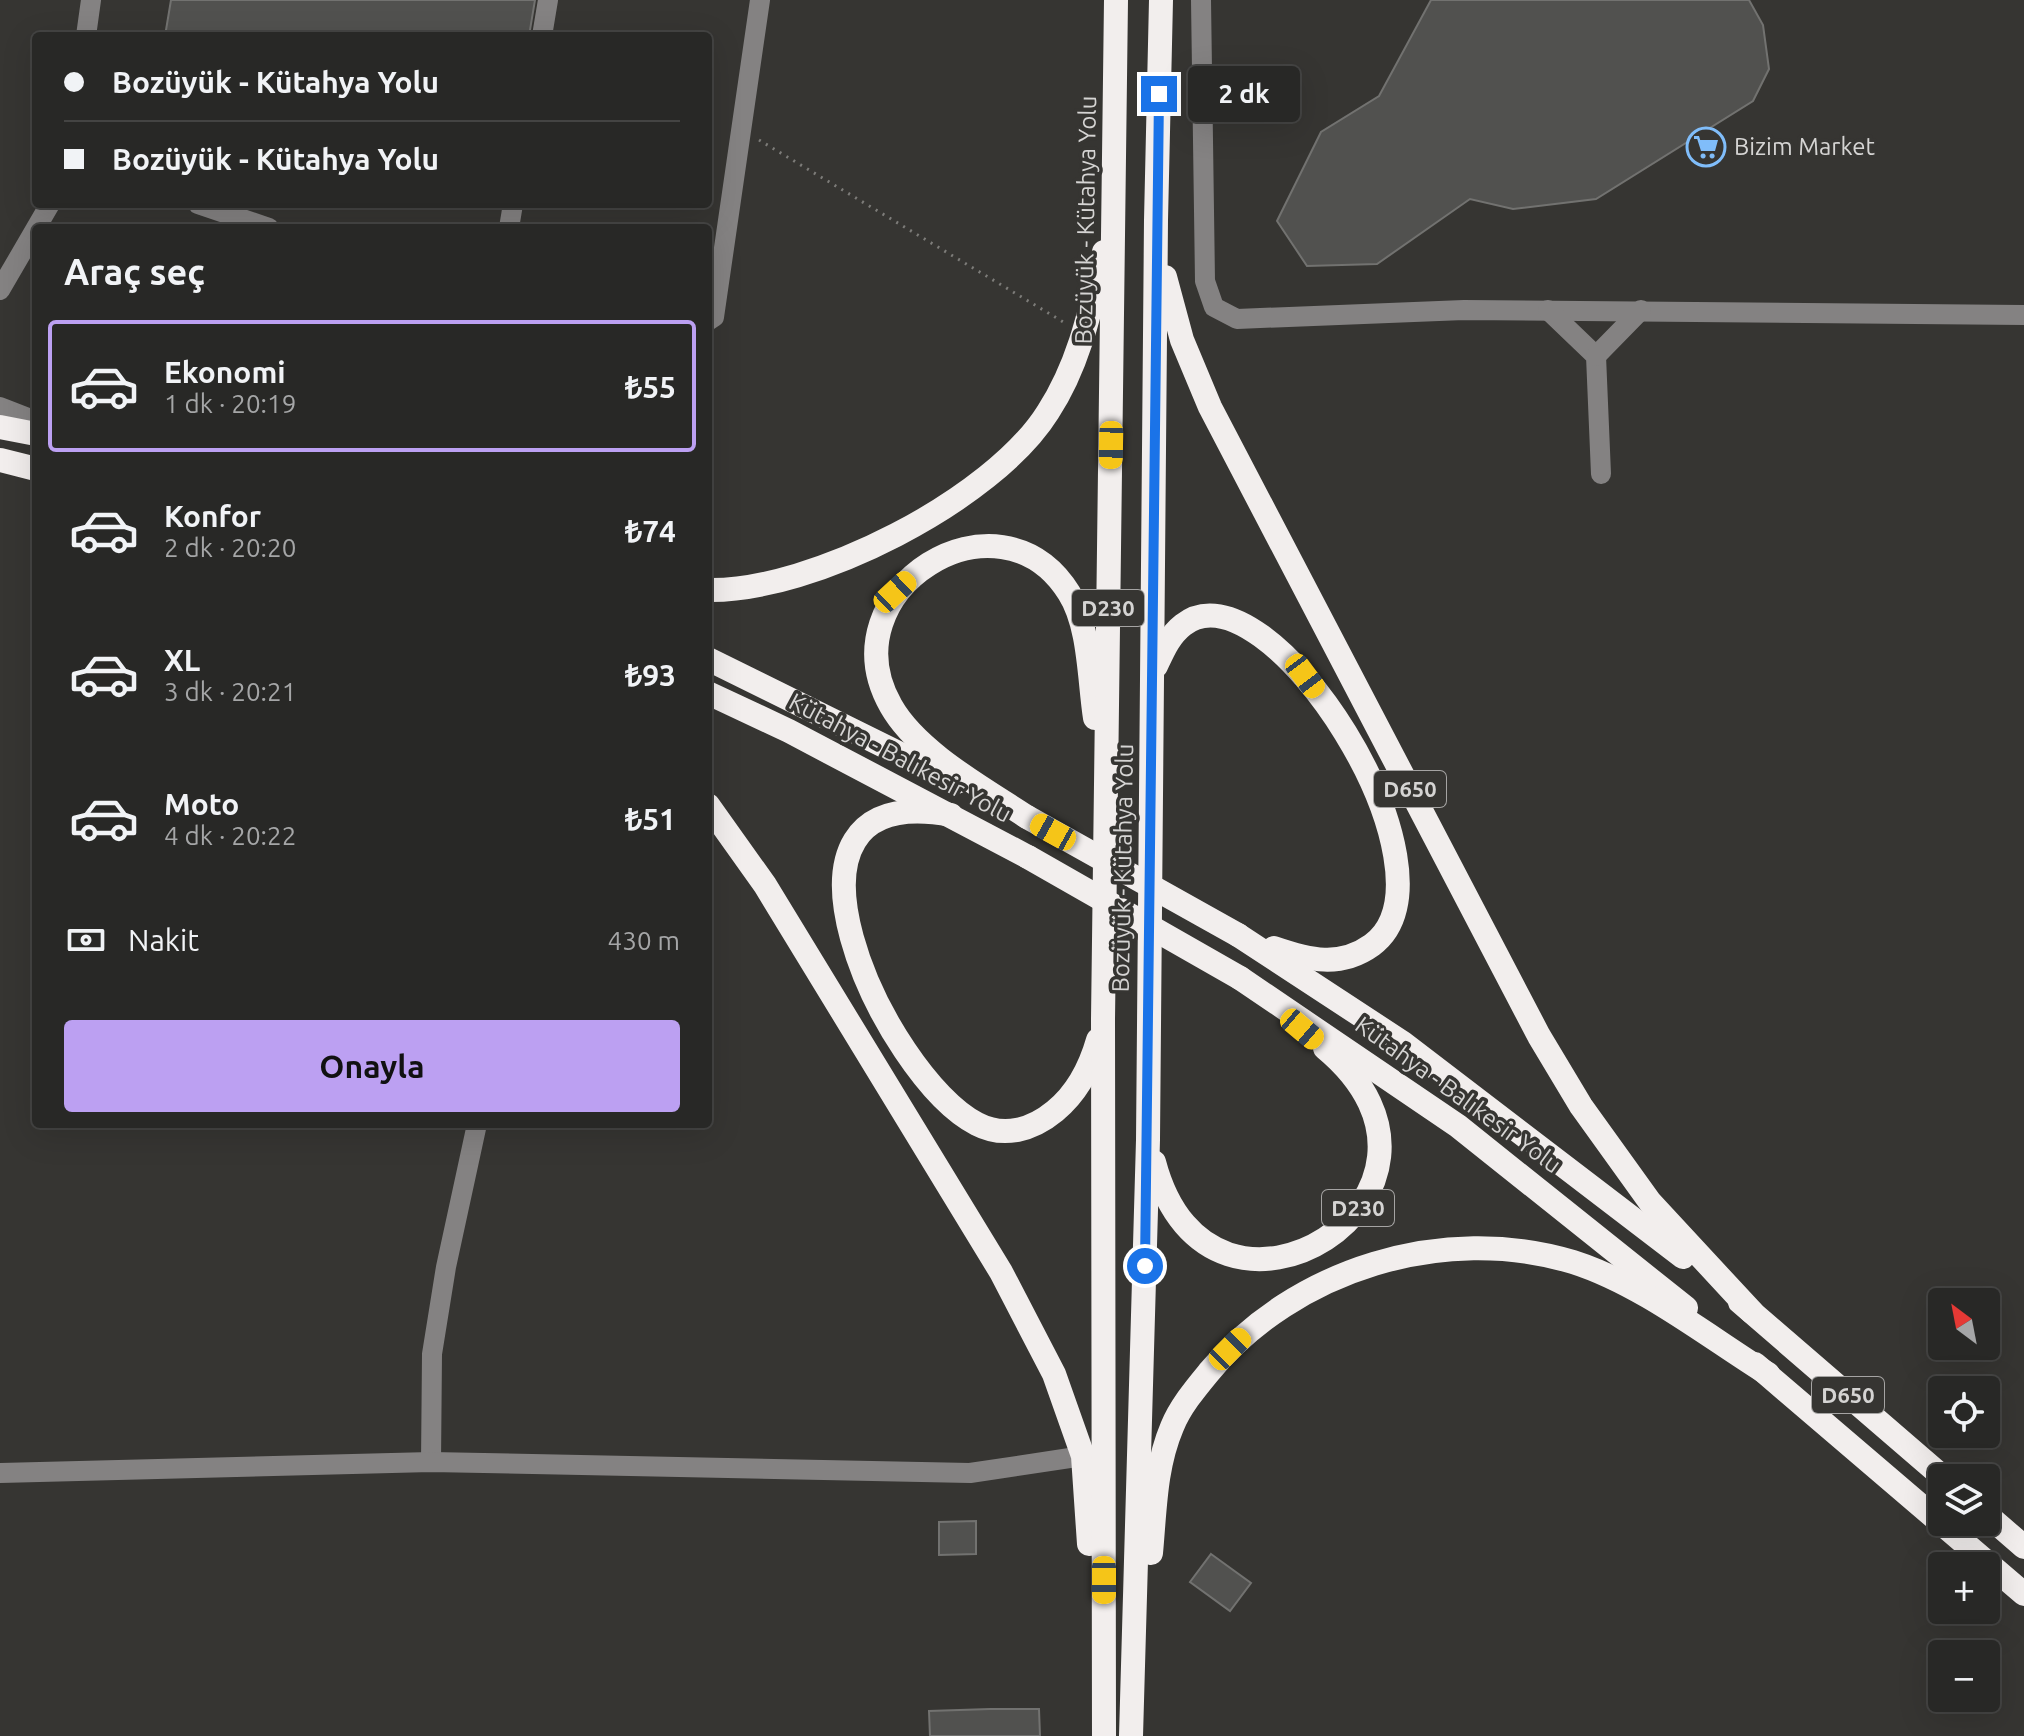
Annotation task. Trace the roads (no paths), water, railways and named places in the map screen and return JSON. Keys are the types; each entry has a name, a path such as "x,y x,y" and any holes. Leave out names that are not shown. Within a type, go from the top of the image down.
{"highway":[{"name":"Bozüyük - Kütahya Yolu","path":"1103,1736 1103,1019 1116,0"},
{"name":"Bozüyük - Kütahya Yolu","path":"1132,1736 1148,1140 1156,220 1161,0"},
{"name":"D230","path":"712,589 786,579 854,554 969,492 1013,456 1048,413 1082,340 1115,198"},
{"name":"D650","path":"1156,220 1168,291 1182,340 1210,407 1539,1036 1581,1106 1650,1202 1752,1312"},
{"path":"0,427 32,433"},
{"path":"0,460 32,468"},
{"path":"1027,817 958,771 922,741 890,705 882,683 877,656 881,620 895,592 922,566 951,551 985,545 1015,550 1048,568 1068,592 1079,614 1105,784"},
{"path":"1153,672 1166,643 1184,623 1206,618 1236,621 1268,639 1293,660 1317,691 1356,755 1389,826 1398,860 1400,887 1394,916 1381,938 1357,955 1332,961 1301,957 1238,935"},
{"name":"Kütahya - Balıkesir Yolu","path":"712,661 1027,817 1238,935 1403,1043 1752,1312 1928,1464"},
{"name":"Kütahya - Balıkesir Yolu","path":"712,695 951,815 1240,978 1458,1126 1768,1374 2024,1594"},
{"path":"951,815 922,809 878,820 862,832 849,849 842,872 842,900 849,934 886,1015 914,1063 944,1101 955,1109 978,1125 1012,1132 1040,1123 1065,1103 1092,1060 1103,1019"},
{"path":"712,811 765,885 1001,1272 1054,1374 1083,1456 1103,1736"},
{"name":"D230","path":"1148,1140 1160,1186 1176,1212 1193,1232 1214,1248 1242,1258 1271,1260 1302,1253 1327,1239 1350,1219 1368,1194 1378,1167 1379,1138 1375,1113 1363,1086 1343,1063 1240,978"},
{"path":"1132,1736 1160,1459 1173,1424 1191,1393 1244,1335 1307,1291 1373,1263 1416,1254 1454,1250 1538,1255 1573,1263 1609,1278 1768,1374"},
{"path":"2000,1526 2024,1547"}],"street":[{"path":"87,32 91,0"},
{"path":"543,32 548,0"},
{"path":"712,318 760,0"},
{"path":"1201,0 1205,281 1214,307 1237,319 1548,310 2024,315"},
{"path":"210,208 257,224"},
{"path":"0,290 32,235"},
{"path":"1548,310 1596,356 1601,474"},
{"path":"1596,356 1641,310"},
{"path":"0,407 32,419"},
{"path":"431,1462 432,1354 446,1267 476,1128"},
{"path":"0,1473 431,1462 970,1473 1083,1456"}],"place":[{"name":"Bizim Market","path":"1706,147"}]}
